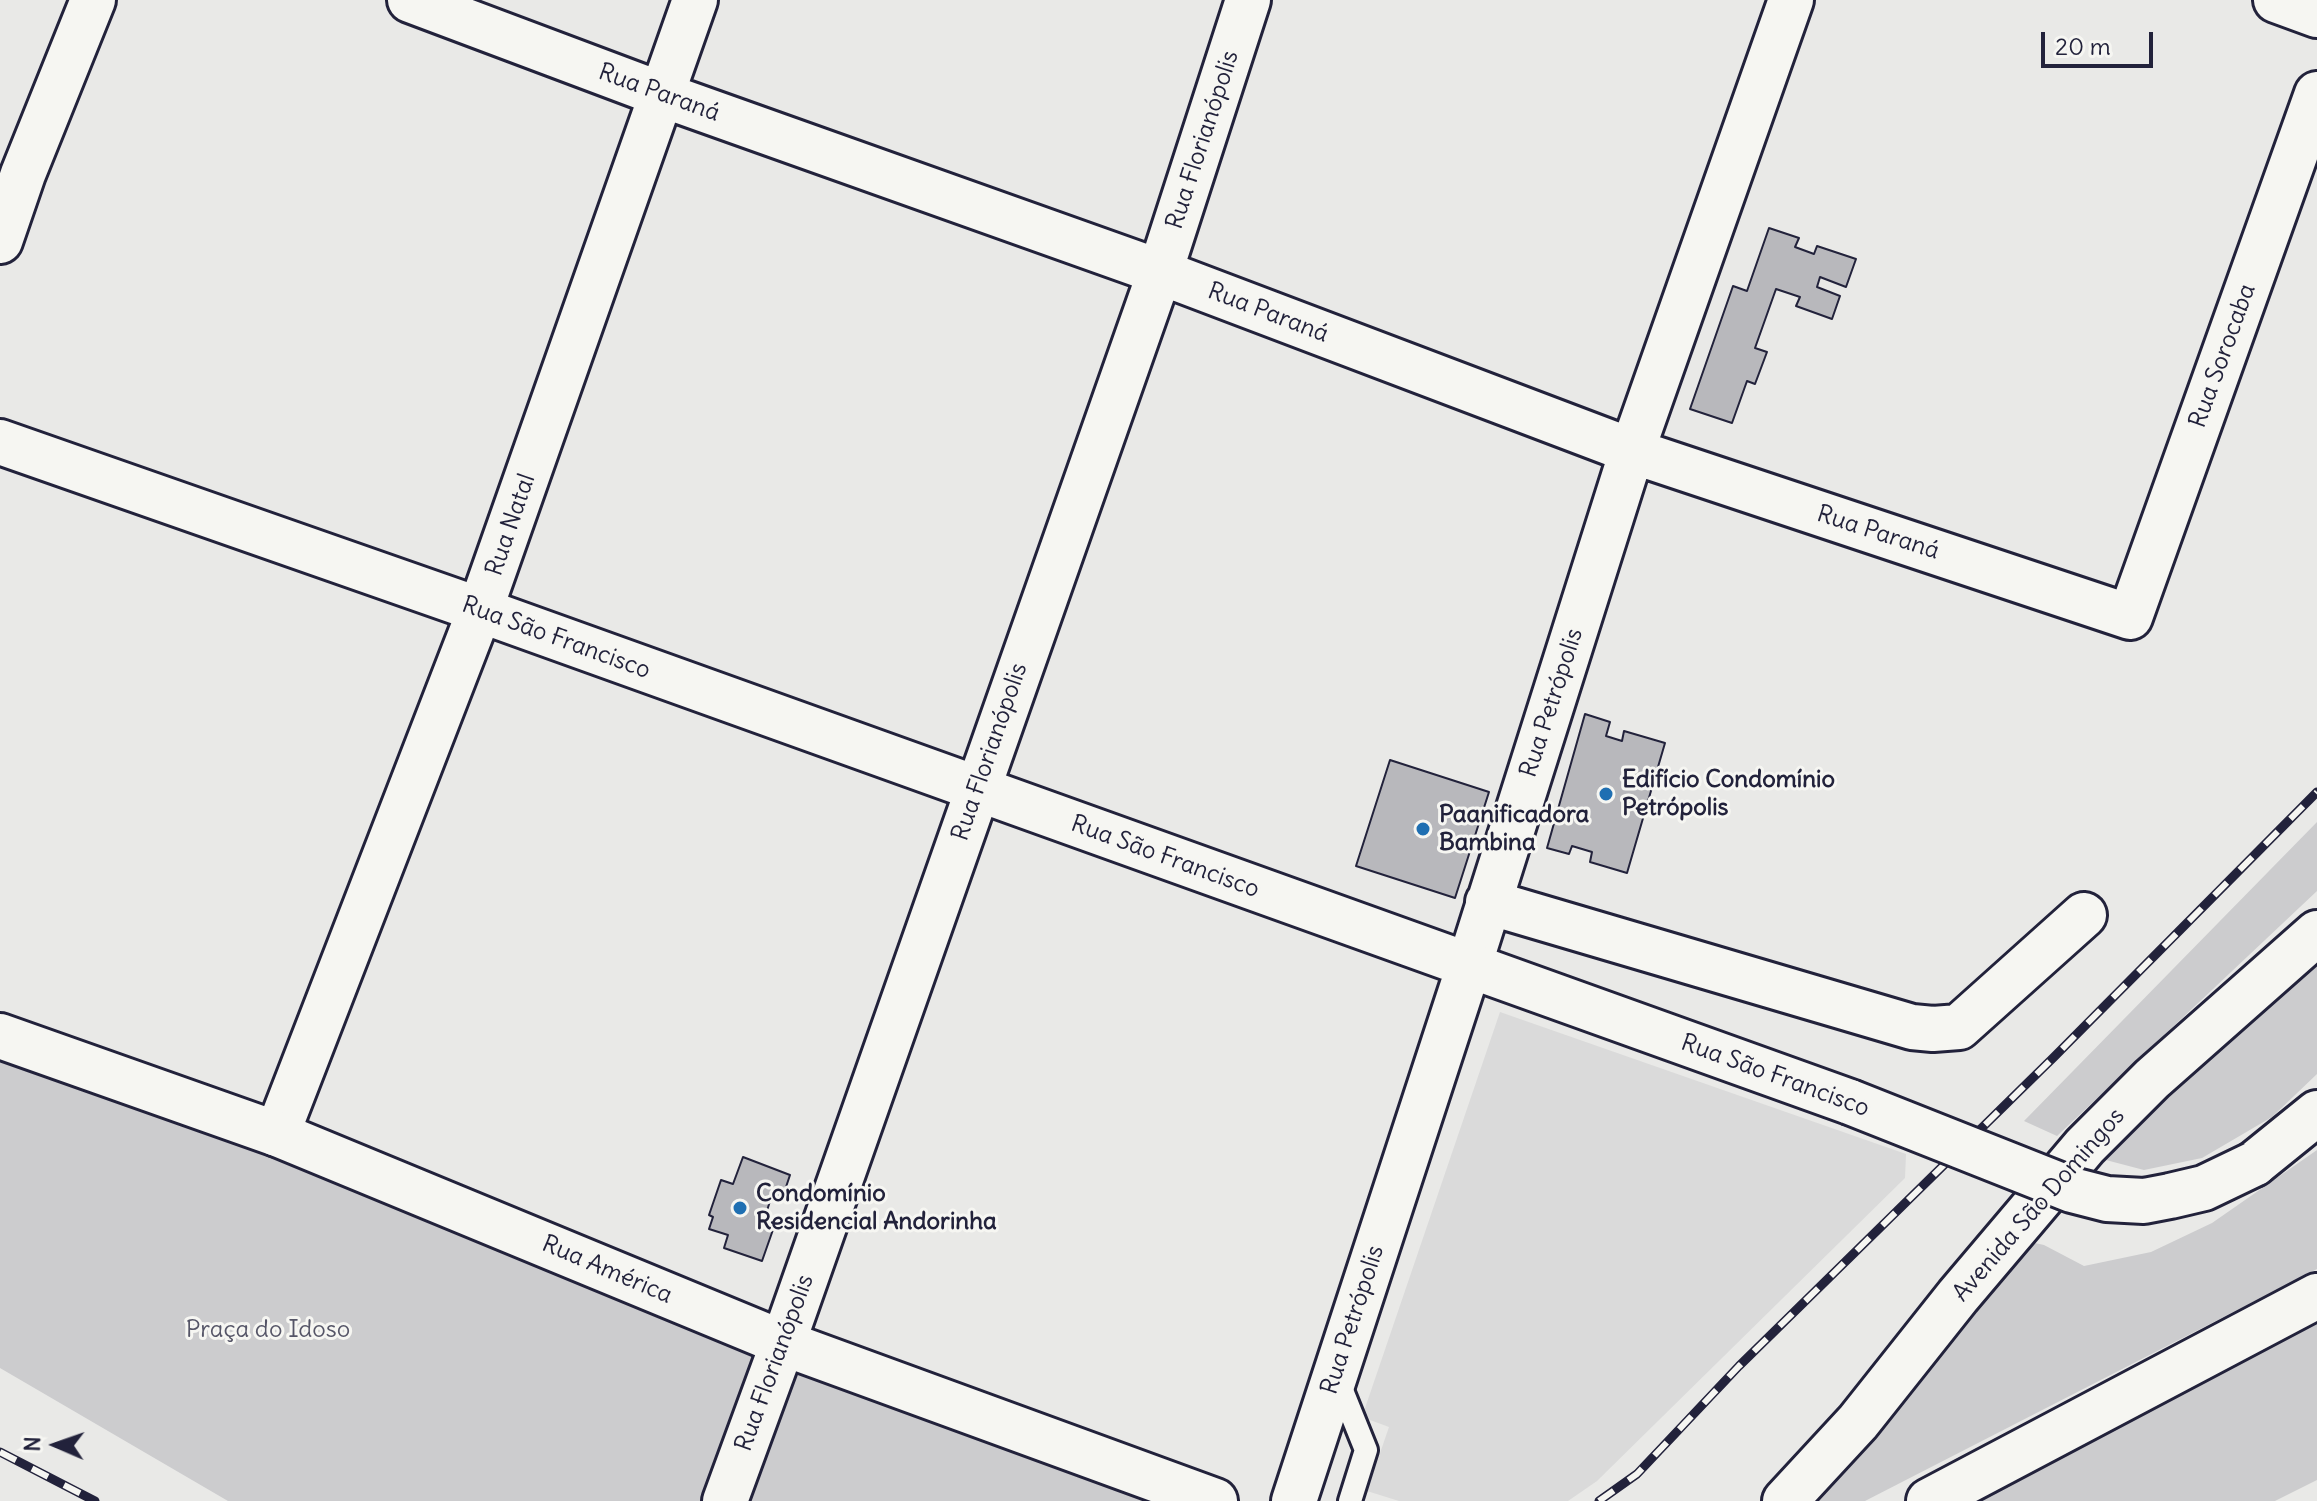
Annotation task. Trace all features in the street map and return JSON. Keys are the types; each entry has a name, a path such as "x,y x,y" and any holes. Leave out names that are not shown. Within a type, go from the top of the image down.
{"street":[{"path":"0,241 23,174 93,0"},
{"name":"Rua Paraná","path":"410,0 663,95 1160,272 1632,451 2130,617"},
{"name":"Rua Natal","path":"277,1134 480,610 695,0"},
{"name":"Rua Florianópolis","path":"725,1501 1160,272 1248,0"},
{"name":"Rua Petrópolis","path":"1294,1501 1469,966 1632,451 1791,0"},
{"path":"2276,0 2317,15"},
{"name":"Rua Sorocaba","path":"2130,617 2317,94"},
{"name":"Rua São Francisco","path":"0,442 480,610 1850,1102 2072,1190 2107,1199 2144,1201 2204,1188 2254,1164 2317,1113"},
{"path":"1488,902 1912,1027 1933,1029 1959,1027 2084,915"},
{"name":"Avenida São Domingos","path":"1785,1501 1858,1422 1958,1296 2085,1146 2152,1079 2317,933"},
{"name":"Rua América","path":"0,1036 277,1134 783,1343 1215,1501"},
{"path":"1929,1501 2317,1296"}],"lane":[{"path":"1336,1374 1366,1450 1350,1501"}],"shaded area":[{"path":"1500,1012 1906,1154 1905,1178 1597,1481 1568,1501 1399,1501 1367,1491 1389,1427 1362,1417"}],"green space":[{"path":"2317,822 2317,891 2057,1136 2024,1121"},
{"path":"2317,965 2317,1074 2272,1117 2202,1158 2144,1170 2102,1159 2139,1120"},
{"name":"Praça do Idoso","path":"0,1056 268,1147 1152,1501 228,1501 0,1368"},
{"path":"2317,1150 2317,1269 1865,1501 1804,1501 2021,1240 2044,1245 2084,1266 2151,1252 2212,1223"},
{"path":"2317,1315 2317,1480 2275,1501 1953,1501"}],"building":[{"path":"1769,228 1799,238 1795,247 1814,254 1817,246 1856,259 1846,287 1820,277 1817,287 1840,296 1832,319 1796,306 1800,297 1776,289 1755,348 1767,352 1755,384 1747,381 1732,423 1690,409 1733,286 1747,291"},
{"name":"Edifício Condomínio Petrópolis","path":"1585,714 1610,722 1606,736 1622,741 1624,731 1665,743 1627,873 1590,862 1592,852 1572,846 1569,854 1547,848"},
{"name":"Paanificadora Bambina","path":"1390,760 1489,792 1455,898 1356,866"},
{"name":"Condomínio Residencial Andorinha","path":"743,1157 790,1175 781,1202 771,1198 764,1220 775,1224 762,1261 724,1248 728,1235 709,1229 713,1217 709,1215 721,1180 733,1184"}],"railway":[{"path":"1599,1501 1637,1474 1739,1366 2054,1057 2317,792"},
{"path":"0,1452 95,1501"}],"place":[{"name":"Edifício Condomínio Petrópolis","path":"1606,794"},
{"name":"Paanificadora Bambina","path":"1423,829"},
{"name":"Condomínio Residencial Andorinha","path":"740,1208"}]}
